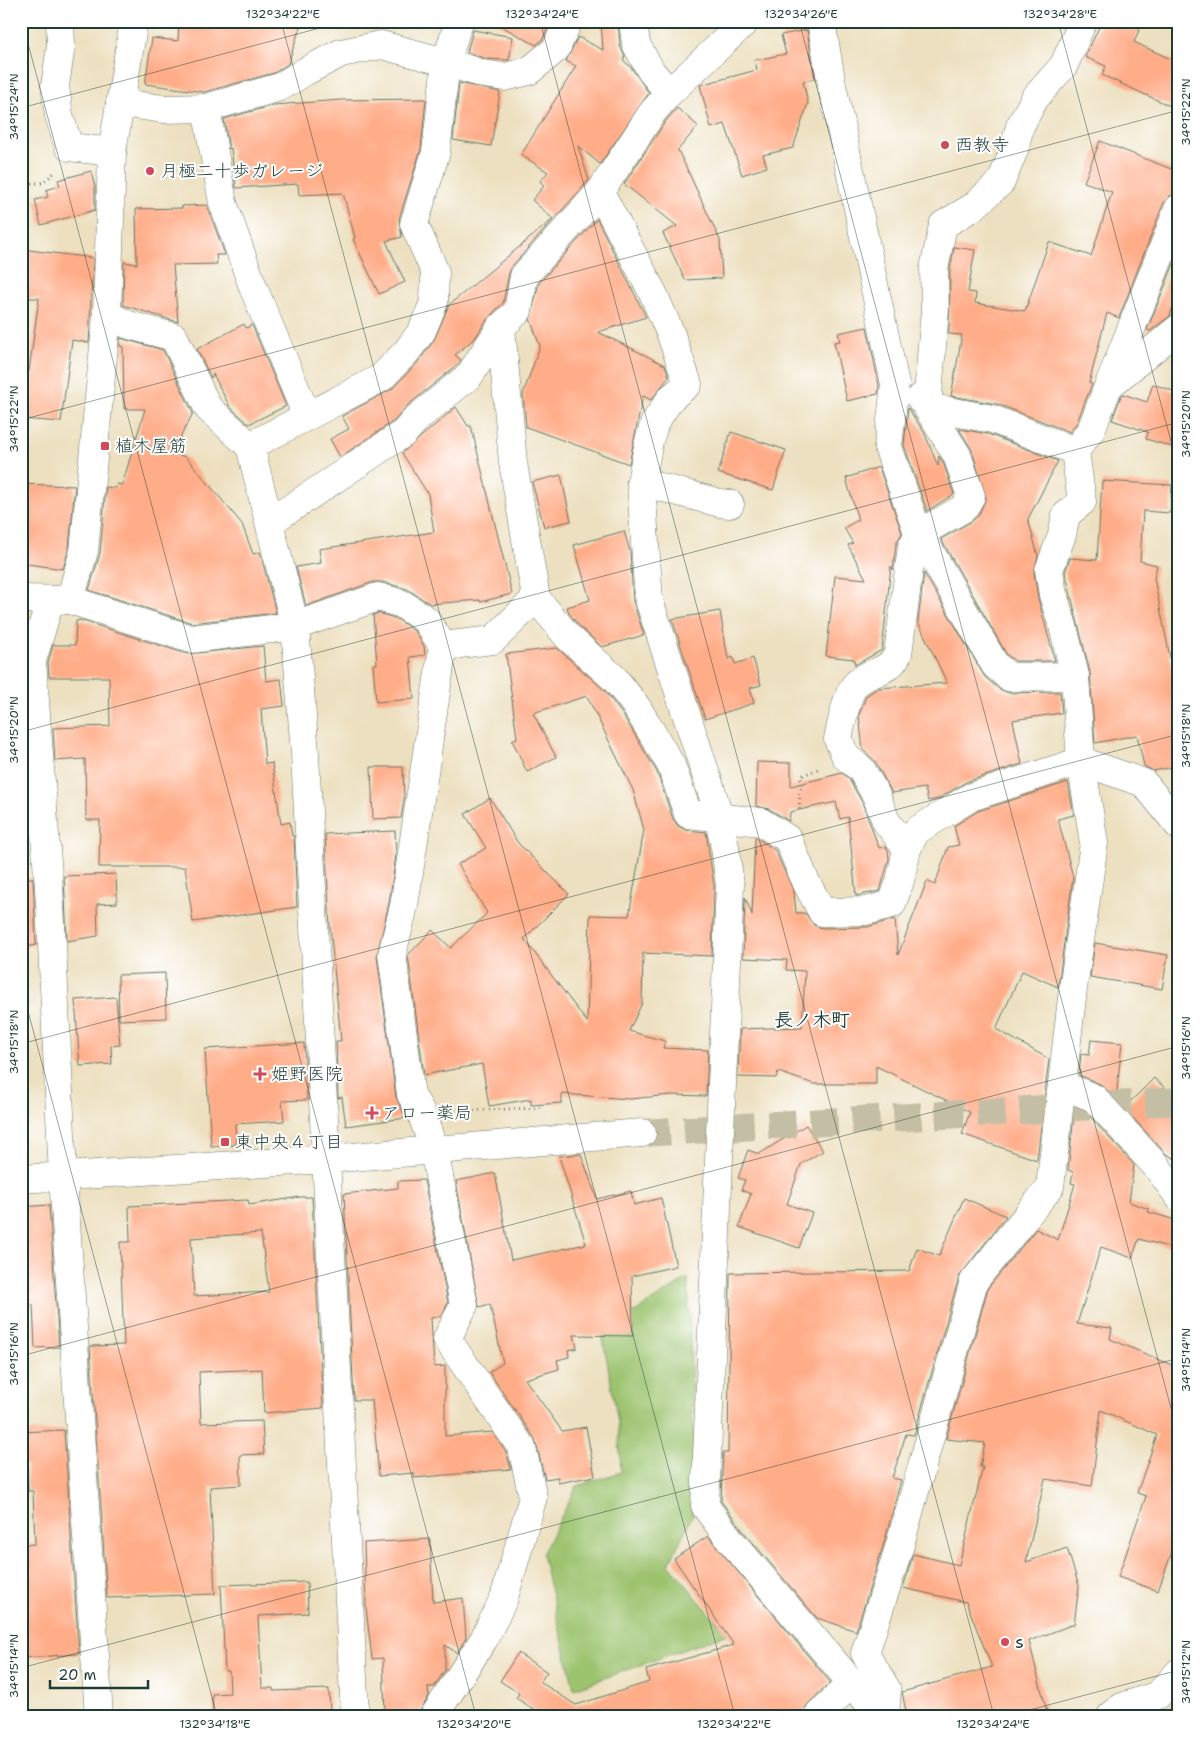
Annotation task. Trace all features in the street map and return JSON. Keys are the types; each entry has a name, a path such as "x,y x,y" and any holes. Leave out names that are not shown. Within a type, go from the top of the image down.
{"street":[{"path":"60,21 61,46 55,86 59,115 69,147 112,152"},
{"path":"99,1716 64,1177 50,902 32,661 84,551 107,315 112,152 134,21"},
{"path":"250,446 381,378 407,351 422,331 434,302 435,272 414,224 436,152 446,62 458,21"},
{"path":"120,103 164,109 206,108 280,87 341,53 381,45 483,74 505,77 529,72 556,49 568,21"},
{"path":"633,21 636,44 651,71 669,93"},
{"path":"270,522 404,433 417,418 469,376 501,327 518,311 524,276 600,192 652,113 669,93 746,21"},
{"path":"821,21 832,85 895,384 888,447 920,533 995,665 1009,677 1075,676"},
{"path":"927,407 934,318 934,269 944,225 973,207 1001,182 1014,150 1020,126 1035,98 1064,65 1083,21"},
{"path":"206,108 223,203 253,287 307,416"},
{"path":"600,192 653,293 671,335 688,384 671,398 655,422 641,482 649,600 719,818 730,885 705,1506 731,1541 880,1716"},
{"path":"885,1716 887,1690 865,1653 899,1548 974,1281 1050,1187 1094,843 1082,761 1075,676 1063,626 1053,595 1050,570 1062,535 1066,515 1082,502 1075,451 1091,430 1179,208"},
{"path":"874,290 885,306 911,388 927,407 957,456 971,496 964,508 920,533 912,546 898,654 893,664 856,684 846,707 838,739 846,757 861,769 876,795 886,821 907,849"},
{"path":"107,315 129,325 174,337 208,408 250,446 295,626 305,754 355,1716"},
{"path":"501,327 513,463 536,598 568,637 615,679 636,706 671,765 688,814 761,822 788,839 805,880 822,912 866,912 892,904 900,881 907,849 916,831 971,797 1082,761 1144,783 1179,826"},
{"path":"1110,384 1179,328"},
{"path":"927,407 992,419 1075,451"},
{"path":"641,482 730,504"},
{"path":"21,599 60,600 191,639 295,626 378,597 402,604 426,620 443,646 404,906 392,954 411,1095 420,1112 434,1150 464,1305 448,1339 522,1448 533,1497 504,1598 484,1639 434,1716"},
{"path":"443,646 493,640 536,598"},
{"path":"1062,1085 1094,1098 1157,1167 1179,1197"},
{"path":"21,1179 327,1159 642,1133"},
{"path":"1111,1716 1122,1707 1158,1695 1179,1672"},
{"path":"818,1716 851,1683"}],"path":[{"path":"788,839 797,829 801,776 846,757"},
{"path":"420,1112 549,1108"}],"green space":[{"path":"688,1278 696,1508 669,1564 727,1634 574,1689 542,1554 577,1486 621,1472 618,1422 602,1333"}],"building":[{"path":"179,21 302,21 288,64 274,73 204,92 145,84 152,38 178,41"},
{"path":"492,21 550,22 543,39 536,45"},
{"path":"601,21 618,21 620,46 625,56 623,60 631,67 649,93 600,164 578,146 589,180 512,266 503,303 488,318 475,338 455,355 461,360 457,365 407,406 394,421 340,457 330,439 349,429 342,416 392,389 418,362 434,340 449,305 553,219 532,200 544,186 540,181 548,172 521,155 576,66 566,61 578,37 603,50"},
{"path":"1102,21 1143,21 1134,42 1179,63 1179,110 1102,75 1106,66 1085,57"},
{"path":"473,30 513,37 509,60 486,59 467,52"},
{"path":"807,30 815,79 803,81 808,103 793,148 763,155 767,167 742,175 725,124 711,128 700,85 757,70 755,60 786,54 781,35"},
{"path":"459,83 500,92 491,146 453,140"},
{"path":"426,99 421,149 399,219 402,237 386,241 405,282 379,294 353,239 355,238 343,193 299,195 298,184 236,188 231,148 229,149 224,119 274,105 341,100"},
{"path":"677,108 698,126 678,150 720,240 722,278 685,280 663,233 677,226 624,184 665,122"},
{"path":"1100,141 1179,172 1179,193 1170,196 1164,202 1119,318 1107,313 1089,383 1092,384 1077,422 1070,432 997,404 951,396 962,335 949,334 950,270 954,247 975,250 968,292 976,293 975,303 1025,311 1049,242 1091,256 1112,192 1084,182"},
{"path":"91,171 95,187 95,210 41,225 35,200 48,197 46,190 60,186 58,180"},
{"path":"207,205 225,255 216,255 217,264 173,265 178,322 123,305 124,262 137,264 136,209 182,208 182,206"},
{"path":"597,219 646,317 598,332 665,365 669,377 651,400 643,396 629,464 526,427 523,394 540,346 530,319 539,283"},
{"path":"21,249 93,258 89,343 72,340 61,422 21,419 21,370 29,371 39,298 21,298"},
{"path":"1179,251 1179,312 1172,309 1170,316 1150,331 1147,330"},
{"path":"244,324 246,328 252,325 286,406 249,424 230,407 213,374 211,378 197,349"},
{"path":"867,327 879,385 878,394 847,401 834,342 840,341 838,333"},
{"path":"120,338 163,350 193,413 172,453 186,457 242,524 253,554 260,552 276,613 192,623 89,590 100,553 106,487 116,488 117,484 122,485 145,409 124,409 123,347 120,346"},
{"path":"1153,384 1179,393 1179,449 1146,439 1148,432 1112,420 1123,394 1147,402"},
{"path":"456,407 468,426 471,426 512,594 480,602 480,600 430,604 407,589 382,582 373,582 306,606 296,567 321,563 319,549 434,532 428,494 402,453"},
{"path":"908,408 924,432 938,466 939,456 943,462 954,494 927,511 904,445"},
{"path":"959,429 988,434 1058,461 1028,519 1038,556 1034,572 1038,598 1055,661 1015,661 1007,655 941,539 978,516 986,498 972,450"},
{"path":"731,432 786,450 773,490 718,473"},
{"path":"879,467 902,533 896,544 893,570 891,566 882,650 855,665 854,659 826,656 835,576 866,579 848,545 853,543 844,528 858,520 846,478"},
{"path":"561,475 571,521 544,527 532,482"},
{"path":"1102,481 1172,485 1170,513 1143,511 1140,561 1157,565 1154,578 1179,702 1179,766 1153,771 1144,766 1137,735 1095,743 1090,672 1065,572 1070,558 1097,560"},
{"path":"21,484 75,486 69,548 63,569 21,563"},
{"path":"624,531 630,551 633,601 644,635 602,647 579,626 569,613 567,607 590,600 574,545"},
{"path":"924,573 985,677 999,689 1009,693 1060,692 1062,713 1013,720 1022,764 966,782 938,799 928,801 925,788 892,793 875,761 863,750 859,715 866,696 878,688 947,683 918,622"},
{"path":"720,611 728,659 733,657 735,664 753,658 761,685 750,688 754,703 705,719 672,619"},
{"path":"378,613 395,618 415,631 424,646 425,655 410,657 414,699 376,702 373,664 377,664 373,615"},
{"path":"80,620 187,654 263,646 266,681 281,679 284,706 261,709 265,764 272,763 281,824 290,822 292,836 294,836 297,907 193,922 185,867 99,867 100,820 86,820 85,759 55,761 53,728 110,726 109,677 49,677 48,663 53,645 75,645 76,621"},
{"path":"557,648 604,690 623,715 657,772 673,819 678,826 686,830 706,832 714,886 712,956 643,953 642,1003 629,1031 665,1041 663,1048 708,1050 706,1096 671,1095 630,1099 562,1094 562,1103 531,1105 531,1099 489,1106 482,1064 424,1075 408,955 432,930 451,948 487,913 458,864 486,848 465,814 490,798 518,843 569,894 524,939 587,1022 590,915 629,916 644,830 633,790 587,696 533,713 556,757 527,772 512,740 517,738 506,654"},
{"path":"757,762 791,763 791,786 842,773 849,779 862,802 879,848 886,847 888,850 889,859 880,891 856,896 848,817 840,819 836,802 790,812 789,821 769,809 756,806"},
{"path":"371,767 403,767 404,800 401,818 373,819"},
{"path":"1068,782 1074,815 1058,819 1073,877 1058,987 1022,971 996,1029 1049,1059 1037,1160 962,1134 970,1112 876,1066 876,1084 814,1084 778,1072 776,1078 738,1077 740,1029 802,1027 805,971 786,970 787,960 743,958 745,897 752,915 755,837 775,850 794,892 796,913 805,913 814,925 822,928 867,927 895,919 898,955 927,881 935,885 948,847 959,845 954,826 978,811"},
{"path":"395,831 396,855 389,903 377,956 396,1097 406,1118 346,1126 342,1097 338,1098 336,1041 341,1041 330,926 325,834"},
{"path":"116,874 117,903 97,904 98,936 67,941 64,876"},
{"path":"21,878 33,878 36,945 21,948"},
{"path":"1095,943 1168,955 1162,989 1090,977"},
{"path":"165,973 166,1018 119,1020 118,975"},
{"path":"116,997 120,1045 111,1046 112,1064 80,1066 75,1000"},
{"path":"1091,1040 1122,1043 1116,1099 1100,1084 1079,1075 1081,1054 1089,1055"},
{"name":"姫野医院","path":"304,1043 307,1100 282,1101 284,1121 235,1124 236,1145 211,1146 205,1049"},
{"path":"1154,1078 1179,1101 1179,1161 1166,1154 1124,1108"},
{"path":"1075,1107 1085,1111 1134,1165 1129,1202 1149,1209 1148,1212 1179,1221 1179,1250 1139,1239 1132,1258 1101,1247 1077,1324 1112,1328 1110,1339 1179,1368 1179,1532 1158,1591 1118,1577 1146,1496 1137,1493 1157,1435 1101,1410 1092,1486 1045,1479 1026,1562 1067,1548 1079,1586 1074,1624 1029,1641 1048,1716 907,1716 902,1692 992,1667 966,1602 903,1588 913,1554 959,1565 983,1467 980,1467 985,1443 946,1439 988,1288 1036,1229 1058,1240 1075,1184 1071,1183 1073,1172 1068,1170"},
{"path":"806,1125 823,1151 801,1164 787,1204 812,1213 799,1248 739,1227 751,1194 741,1190 745,1180 738,1178 748,1150 759,1154"},
{"path":"581,1154 597,1199 631,1191 634,1205 661,1198 676,1266 632,1276 633,1336 574,1335 577,1348 568,1350 569,1357 557,1360 559,1369 525,1379 562,1431 586,1427 595,1476 558,1483 558,1477 545,1479 535,1439 489,1372 503,1363 490,1304 479,1307 456,1181 495,1173 511,1260 586,1244 559,1156"},
{"path":"424,1180 448,1303 441,1316 431,1318 434,1367 445,1366 445,1436 492,1432 507,1454 511,1469 414,1478 414,1473 379,1476 372,1400 354,1400 344,1194 398,1188 398,1181"},
{"path":"300,1197 312,1197 323,1408 264,1413 262,1369 199,1372 201,1423 262,1421 264,1454 240,1455 241,1485 210,1487 215,1594 107,1598 90,1346 124,1345 120,1242 130,1242 129,1206 248,1200 249,1205","holes":["261,1233 269,1292 194,1296 191,1238"]},
{"path":"964,1198 1006,1216 959,1277 914,1435 906,1434 892,1478 901,1480 884,1543 856,1631 817,1618 743,1531 721,1501 723,1453 728,1453 730,1273 909,1271 917,1248 939,1256"},
{"path":"49,1205 59,1347 35,1348 33,1305 21,1306 21,1207"},
{"path":"64,1430 79,1654 21,1658 21,1545 35,1544 33,1491 28,1491 27,1465 21,1465 21,1432"},
{"path":"708,1536 830,1682 807,1705 803,1716 544,1716 516,1698 519,1693 500,1681 518,1653 547,1672 540,1682 576,1705 649,1682 646,1670 734,1645 674,1559"},
{"path":"430,1539 433,1602 463,1598 466,1638 457,1653 445,1645 445,1670 434,1687 428,1687 429,1696 419,1713 385,1715 383,1658 372,1659 366,1608 364,1543"},
{"path":"307,1582 308,1613 258,1616 262,1688 273,1688 273,1691 329,1689 330,1716 213,1716 212,1694 230,1693 229,1671 225,1671 221,1585"}],"tunnel":[{"path":"642,1133 1179,1101"}],"place":[{"name":"西教寺","path":"945,145"},
{"name":"月極二十歩ガレージ","path":"150,171"},
{"name":"植木屋筋","path":"105,446"},
{"name":"姫野医院","path":"260,1074"},
{"name":"アロー薬局","path":"372,1113"},
{"name":"東中央４丁目","path":"225,1142"},
{"name":"s","path":"1005,1642"}],"district":[{"name":"長ノ木町","path":"812,1019"}]}
